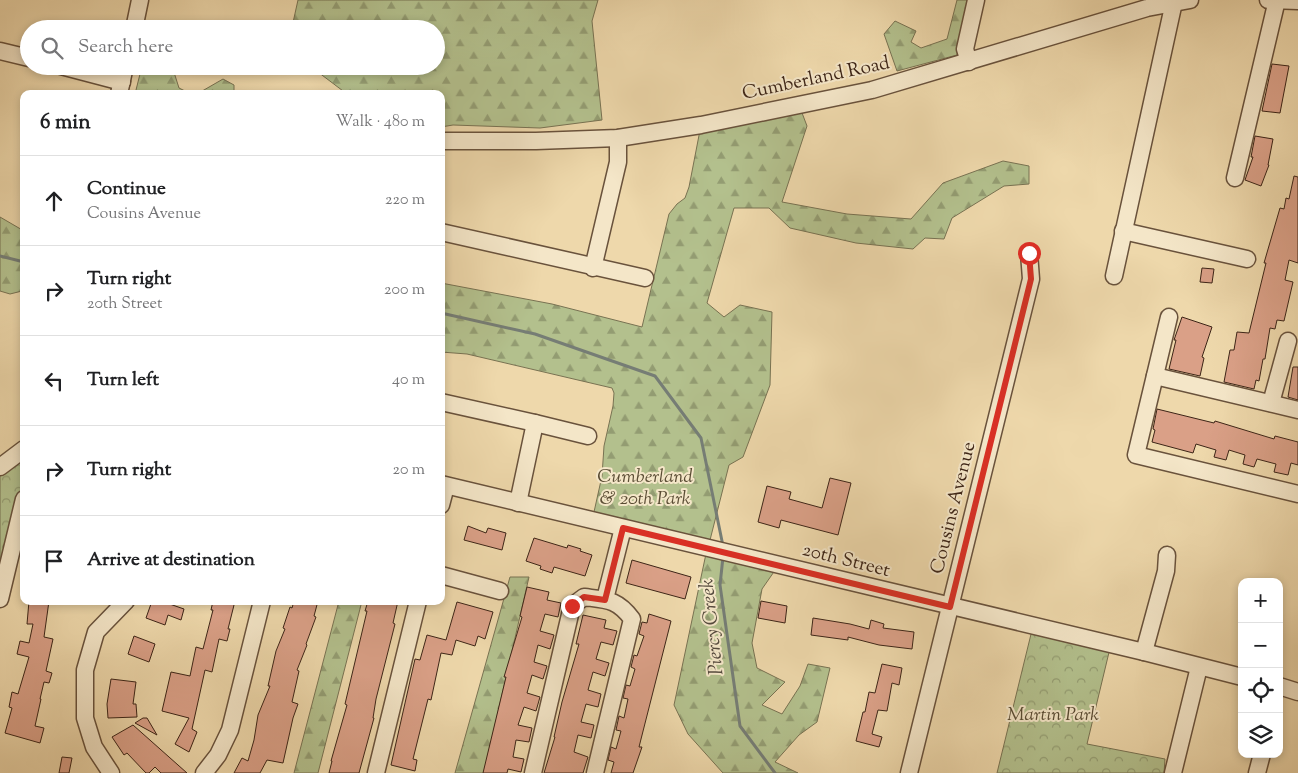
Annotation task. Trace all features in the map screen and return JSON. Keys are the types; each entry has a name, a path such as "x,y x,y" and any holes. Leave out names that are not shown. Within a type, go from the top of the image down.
{"street":[{"path":"136,20 140,0"},
{"path":"969,62 965,50 976,0"},
{"name":"Cumberland Road","path":"445,141 536,141 618,138 701,125 872,90 1138,10 1190,0"},
{"path":"1268,0 1298,1"},
{"path":"1235,178 1277,0"},
{"path":"1114,276 1174,2"},
{"path":"0,51 20,56"},
{"path":"98,75 122,81"},
{"path":"593,268 618,162 618,138"},
{"path":"1123,231 1248,259"},
{"path":"445,233 593,268 645,278"},
{"name":"Cousins Avenue","path":"909,773 1031,279 1029,253"},
{"path":"1169,317 1136,455 1298,494"},
{"path":"1271,404 1288,340"},
{"path":"1155,376 1298,410"},
{"path":"445,403 588,436"},
{"path":"518,503 535,423"},
{"path":"0,467 20,451"},
{"name":"20th Street","path":"445,485 1238,676"},
{"path":"0,599 20,516"},
{"path":"605,600 623,528"},
{"path":"1144,652 1166,572 1167,555"},
{"path":"445,577 500,591"},
{"path":"533,773 572,606 584,597 605,600 623,606 632,619 595,773"},
{"path":"111,773 94,747 85,718 85,670 96,632 122,605"},
{"path":"204,773 218,755 230,730 261,605"},
{"path":"376,773 417,605"},
{"path":"1173,773 1198,667"},
{"path":"1283,687 1298,692"},
{"path":"1258,773 1261,758"}],"green space":[{"path":"298,0 598,0 592,21 602,120 540,128 445,126 445,90 342,90 322,75 445,75 445,20 294,20"},
{"path":"957,0 969,0 957,55 897,71 884,34 895,21 916,31 911,42 921,48 947,39"},
{"path":"140,75 175,75 179,88 183,90 136,90"},
{"path":"223,79 234,85 234,90 204,90"},
{"name":"Cumberland & 20th Park","path":"799,105 807,126 782,202 847,214 911,219 943,183 1003,161 1029,166 1029,184 1004,186 952,218 944,239 925,238 913,249 856,243 790,228 769,208 734,208 707,303 724,317 740,305 772,312 770,385 743,457 729,465 708,548 778,566 762,589 752,643 757,668 785,682 762,705 782,714 800,686 808,664 830,668 817,722 799,735 775,762 798,773 723,773 688,734 674,705 707,549 592,521 602,476 604,446 613,406 614,393 612,388 467,354 445,352 445,284 552,304 642,327 669,214 685,198 689,187 701,125"},
{"path":"0,217 20,229 20,292 10,294 0,291"},
{"path":"20,452 20,516 0,599 0,467"},
{"path":"510,577 529,577 484,773 455,773"},
{"path":"338,605 361,605 318,773 294,773"},
{"name":"Martin Park","path":"1033,626 1111,644 1087,744 1165,759 1164,773 997,773"}],"building":[{"path":"1272,64 1289,66 1280,113 1262,111"},
{"path":"1255,136 1273,139 1269,165 1261,186 1245,180 1253,157 1251,157"},
{"path":"1294,176 1298,177 1298,263 1289,260 1285,280 1293,282 1284,321 1277,320 1275,329 1270,328 1265,359 1263,359 1259,381 1256,380 1254,389 1224,382 1230,350 1234,350 1237,332 1249,333 1266,263 1264,263 1280,208 1284,209 1286,198 1289,199"},
{"path":"1202,268 1214,269 1212,283 1200,282"},
{"path":"1182,317 1212,327 1202,357 1204,358 1200,376 1169,369 1176,340 1174,340"},
{"path":"1293,367 1298,367 1298,400 1288,397"},
{"path":"1157,409 1214,423 1215,421 1274,439 1275,436 1298,442 1298,465 1291,463 1288,475 1274,472 1276,464 1257,459 1254,467 1243,464 1245,455 1229,450 1226,460 1214,457 1216,450 1196,444 1193,453 1152,442"},
{"path":"830,478 851,483 838,535 781,520 779,528 758,522 767,486 791,492 789,499 822,508"},
{"path":"468,526 486,533 488,528 506,533 502,550 464,540"},
{"path":"534,538 567,548 568,545 592,555 585,576 554,567 552,573 540,569 541,566 526,561"},
{"path":"632,560 691,577 685,599 626,583"},
{"path":"527,587 549,592 547,600 561,603 558,617 545,614 540,631 554,635 550,649 538,645 534,662 547,666 543,679 532,675 527,693 540,697 536,711 524,707 518,725 532,728 529,742 516,740 513,757 524,759 521,772 508,769 507,773 483,773 506,677 504,677 522,617 520,616"},
{"path":"761,601 787,606 785,623 758,618"},
{"path":"457,602 493,612 485,639 478,636 475,646 456,640 452,655 441,653 431,700 428,699 413,759 417,760 415,771 391,765 415,659 420,660 427,635 446,640"},
{"path":"29,605 48,605 44,637 53,639 46,671 52,673 49,683 44,682 35,726 44,728 40,743 5,733 12,708 9,707 12,692 18,694 29,657 17,654 20,641 29,643 33,624 27,624"},
{"path":"151,605 172,605 184,609 181,620 168,615 165,625 146,618"},
{"path":"212,605 234,605 227,641 219,639 212,672 205,670 192,729 197,732 189,752 175,744 189,718 162,711 171,672 190,676 196,647 203,649 213,610 211,610"},
{"path":"293,605 317,605 314,616 316,617 297,670 299,671 292,702 298,704 283,763 267,760 260,773 234,773 242,758 248,761 258,715 270,686 268,686 276,651 285,629 283,628 290,607 292,608"},
{"path":"367,605 397,605 393,623 395,624 376,699 374,718 359,773 329,773 347,705 345,704 367,611 365,611"},
{"path":"649,614 671,621 639,747 642,747 633,773 611,773 614,762 608,760 611,747 616,749 621,731 616,730 619,716 624,718 628,699 623,698 626,685 630,686 635,669 631,667 634,655 637,656 644,636 639,634 642,622 647,623"},
{"path":"583,615 606,620 604,628 617,631 613,645 601,642 596,659 609,663 605,676 593,672 588,690 601,694 598,707 586,704 581,722 594,725 591,738 578,735 574,752 588,757 583,773 544,773 579,644 576,644"},
{"path":"813,618 869,629 871,620 884,624 883,628 914,632 912,649 879,645 848,637 848,640 811,635"},
{"path":"134,636 155,644 149,662 128,654"},
{"path":"882,664 902,668 899,685 892,683 887,711 878,710 872,734 882,737 879,747 856,741 869,692 875,693"},
{"path":"111,679 136,682 133,704 136,704 137,717 108,718 107,704"},
{"path":"143,718 147,718 157,735 135,723"},
{"path":"133,725 187,773 161,773 155,767 149,773 146,773 127,753 124,755 112,737"},
{"path":"62,757 72,758 69,773 59,773"}],"waterway":[{"name":"Piercy Creek","path":"0,256 20,261"},
{"name":"Piercy Creek","path":"445,314 535,334 655,376 701,438 723,546"},
{"name":"Piercy Creek","path":"723,557 720,585 740,726 775,773"}],"route":[{"path":"572,606 584,597 605,600 623,528 950,607 1031,279 1029,253"}]}
